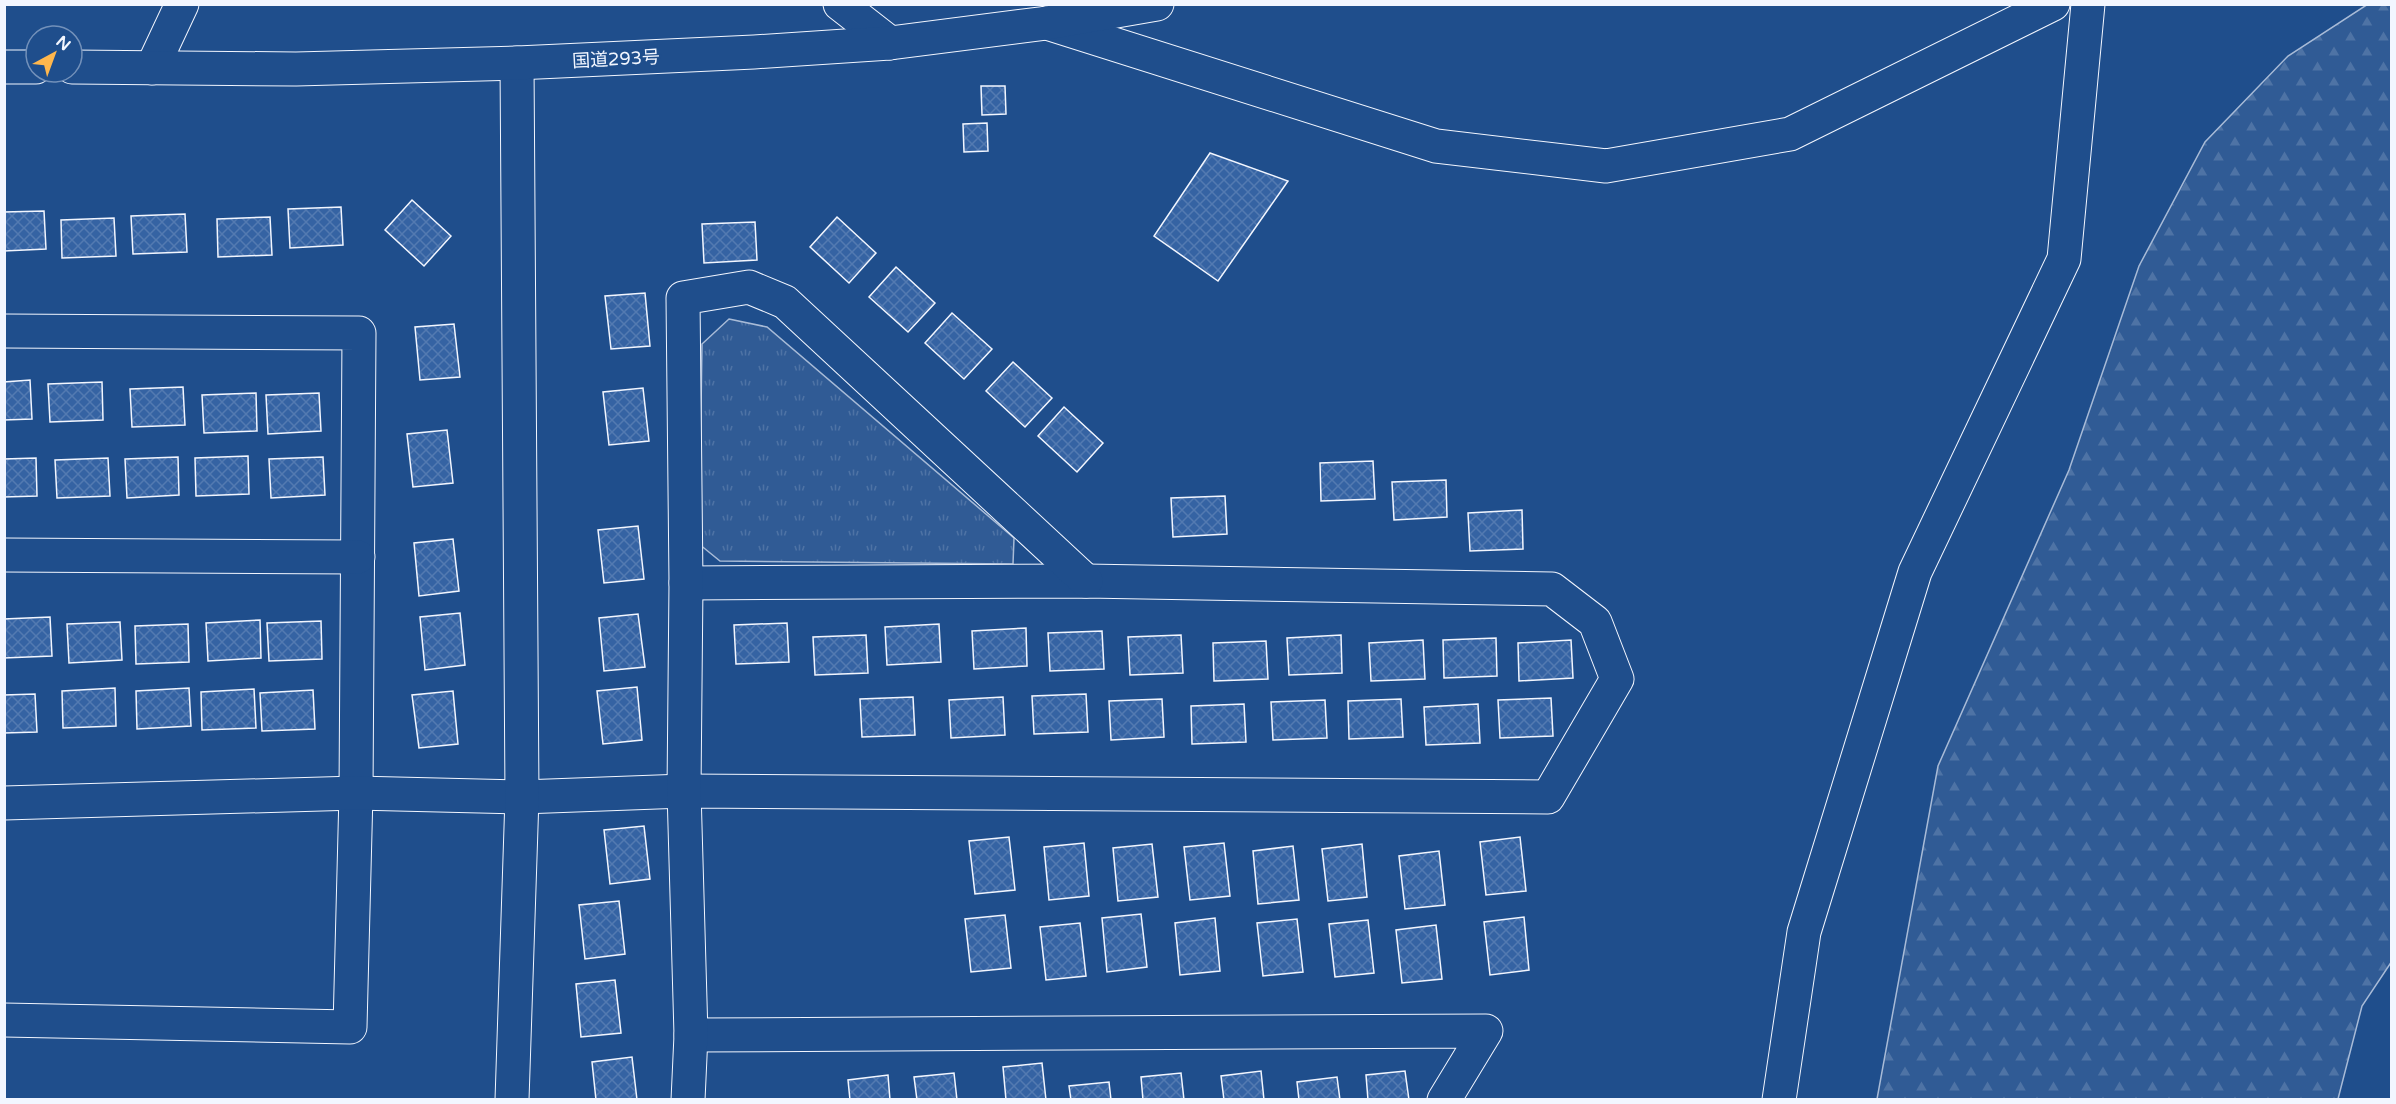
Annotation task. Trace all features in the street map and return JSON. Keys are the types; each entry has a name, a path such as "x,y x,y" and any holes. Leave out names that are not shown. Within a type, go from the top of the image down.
{"main road":[{"path":"152,68 182,4"},
{"path":"840,4 890,43"},
{"name":"国道293号","path":"84,68 296,69 517,63 890,43 1047,23 1157,4"},
{"path":"1047,23 1436,146 1605,165 1790,134 2053,4"},
{"path":"1779,1100 1804,932 1915,572 2064,259 2088,4"},
{"path":"512,1100 522,797 517,63"},
{"path":"4,67 24,67"},
{"path":"688,1100 691,1035 684,790 686,583 683,298 749,287 785,302 1086,581"},
{"path":"4,331 359,333 356,793 350,1027 4,1020"},
{"path":"4,555 358,557"},
{"path":"4,803 356,793 522,797 684,790 1548,797 1617,679 1595,622 1552,589 1086,581 686,583"},
{"path":"691,1035 1486,1031 1444,1100"}],"green space":[{"path":"2368,4 2392,5 2392,961 2362,1006 2338,1099 1877,1099 1938,766 2069,470 2139,266 2205,142 2288,56"},
{"path":"729,319 767,327 1014,538 1013,564 720,561 699,544 702,344"}],"building":[{"path":"981,86 1005,86 1006,114 982,115"},
{"path":"987,123 988,151 964,152 963,124"},
{"path":"1210,153 1288,181 1218,281 1154,236"},
{"path":"412,200 451,236 424,266 385,230"},
{"path":"341,207 343,245 290,248 288,209"},
{"path":"44,211 46,249 4,251 4,212"},
{"path":"185,214 187,252 133,254 131,216"},
{"path":"270,217 272,255 218,257 217,219"},
{"path":"837,217 876,253 849,283 810,247"},
{"path":"114,218 116,256 62,258 61,220"},
{"path":"755,222 757,260 704,263 702,224"},
{"path":"896,267 935,303 908,332 869,297"},
{"path":"645,293 650,346 611,349 605,296"},
{"path":"952,313 992,349 964,379 925,343"},
{"path":"454,324 460,377 420,380 415,327"},
{"path":"1013,362 1052,398 1025,427 986,391"},
{"path":"30,380 32,419 4,420 4,382"},
{"path":"102,382 103,420 50,422 48,384"},
{"path":"183,387 185,425 132,427 130,389"},
{"path":"643,388 649,441 609,445 603,392"},
{"path":"256,393 257,431 204,433 202,395"},
{"path":"319,393 321,431 268,434 266,395"},
{"path":"1064,407 1103,443 1077,472 1038,436"},
{"path":"447,430 453,483 413,487 407,434"},
{"path":"248,456 249,494 196,496 195,458"},
{"path":"178,457 179,495 127,498 125,459"},
{"path":"323,457 325,495 271,498 269,459"},
{"path":"36,458 37,496 4,497 4,459"},
{"path":"108,458 110,496 57,498 55,460"},
{"path":"1373,461 1375,499 1321,501 1320,463"},
{"path":"1446,480 1447,517 1394,520 1392,482"},
{"path":"1225,496 1227,534 1173,537 1171,498"},
{"path":"1522,510 1523,549 1470,551 1468,513"},
{"path":"638,526 644,579 604,583 598,530"},
{"path":"453,539 459,591 419,596 414,543"},
{"path":"460,613 465,665 425,670 420,617"},
{"path":"638,614 645,667 604,671 599,618"},
{"path":"50,617 52,656 4,658 4,619"},
{"path":"260,620 261,658 208,661 206,623"},
{"path":"321,621 322,659 269,661 267,623"},
{"path":"120,622 122,660 69,663 67,624"},
{"path":"787,623 789,662 736,664 734,625"},
{"path":"188,624 189,662 136,664 135,626"},
{"path":"939,624 941,662 887,665 885,627"},
{"path":"1026,628 1027,666 974,669 972,631"},
{"path":"1102,631 1104,669 1050,671 1048,633"},
{"path":"866,635 868,673 815,675 813,637"},
{"path":"1181,635 1183,673 1130,675 1128,637"},
{"path":"1341,635 1342,673 1289,675 1287,638"},
{"path":"1496,638 1497,676 1444,678 1443,640"},
{"path":"1423,640 1425,679 1371,681 1369,643"},
{"path":"1571,640 1573,678 1519,681 1518,643"},
{"path":"1266,641 1268,679 1214,681 1213,643"},
{"path":"637,687 642,740 603,744 597,691"},
{"path":"115,688 116,726 63,728 62,691"},
{"path":"189,688 191,726 137,729 136,691"},
{"path":"254,689 256,728 202,730 201,692"},
{"path":"313,690 315,729 262,731 260,693"},
{"path":"453,691 458,744 419,748 412,695"},
{"path":"35,694 37,732 4,733 4,695"},
{"path":"1086,694 1088,732 1034,734 1032,696"},
{"path":"913,697 915,735 862,737 860,699"},
{"path":"1003,697 1005,735 951,738 949,700"},
{"path":"1551,698 1553,736 1500,738 1498,700"},
{"path":"1162,699 1164,737 1111,740 1109,701"},
{"path":"1401,699 1403,737 1349,739 1348,701"},
{"path":"1325,700 1327,738 1273,740 1271,702"},
{"path":"1244,704 1246,742 1192,744 1191,706"},
{"path":"1478,704 1480,743 1426,745 1424,707"},
{"path":"644,826 650,879 610,884 604,830"},
{"path":"1009,837 1015,890 975,894 969,841"},
{"path":"1520,837 1526,891 1486,895 1480,842"},
{"path":"1084,843 1089,896 1049,900 1044,847"},
{"path":"1224,843 1230,896 1190,900 1184,847"},
{"path":"1152,844 1158,897 1118,901 1113,848"},
{"path":"1362,844 1367,897 1328,901 1322,849"},
{"path":"1293,846 1299,900 1258,904 1253,851"},
{"path":"1439,851 1445,905 1405,909 1399,856"},
{"path":"619,901 625,954 585,959 579,905"},
{"path":"1141,914 1147,967 1107,972 1102,918"},
{"path":"1005,915 1011,968 971,972 965,919"},
{"path":"1524,917 1529,970 1490,975 1484,922"},
{"path":"1215,918 1220,971 1180,975 1175,923"},
{"path":"1297,919 1303,972 1263,976 1257,923"},
{"path":"1368,920 1374,973 1335,977 1329,924"},
{"path":"1080,923 1086,976 1046,980 1040,927"},
{"path":"1436,925 1442,979 1402,983 1396,930"},
{"path":"615,980 621,1033 581,1037 576,984"},
{"path":"632,1057 637,1100 596,1100 592,1062"},
{"path":"1042,1063 1046,1100 1006,1100 1003,1067"},
{"path":"1261,1071 1264,1100 1224,1100 1221,1076"},
{"path":"1405,1071 1409,1100 1368,1100 1366,1075"},
{"path":"954,1073 957,1100 917,1100 914,1077"},
{"path":"1181,1073 1184,1100 1143,1100 1141,1077"},
{"path":"888,1075 890,1100 850,1100 848,1080"},
{"path":"1337,1077 1340,1100 1299,1100 1297,1082"},
{"path":"1109,1082 1111,1100 1071,1100 1069,1086"}]}
